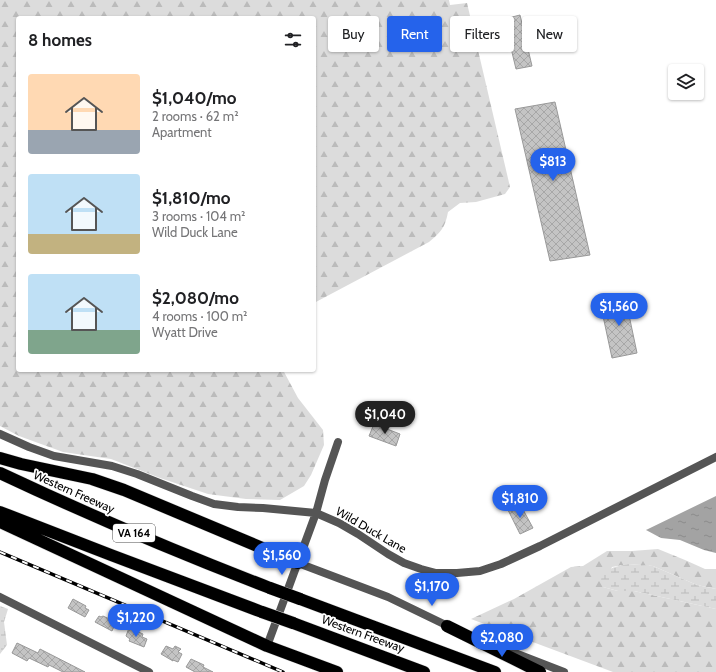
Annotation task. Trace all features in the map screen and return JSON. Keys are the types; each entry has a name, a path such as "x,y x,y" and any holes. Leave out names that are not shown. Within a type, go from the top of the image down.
{"highway":[{"path":"0,458 92,479 298,563"},
{"name":"Western Freeway","path":"0,473 117,527 198,560 495,672"},
{"name":"Western Freeway","path":"0,512 424,672"},
{"path":"0,522 267,646 337,672"},
{"path":"447,626 540,672"}],"street":[{"name":"Wild Duck Lane","path":"0,434 54,456 112,466 131,472 214,504 316,513 339,523 404,563 436,573 480,571 501,564 540,546 716,456"},
{"path":"267,646 316,513 338,442"},
{"path":"298,563 388,597 447,626 564,672"},
{"path":"0,597 149,672"}],"green space":[{"path":"0,0 449,0 450,5 467,3 470,16 450,16 450,52 478,52 510,187 505,194 476,202 460,203 448,212 442,229 429,242 316,302 316,16 16,16 16,372 284,372 298,398 323,430 324,445 311,475 304,486 280,500 246,499 208,494 160,478 111,459 63,452 19,436 0,426"},
{"path":"658,549 705,569 716,569 716,589 697,585 653,566 628,564 612,567 603,587 618,591 634,591 716,609 716,672 613,672 471,619 514,599 571,567 583,566 607,551"},
{"path":"628,564 653,566 697,585 716,589 716,609 634,591 618,591 603,587 601,579 606,572 615,567"},
{"path":"0,606 8,609 4,622 7,645 0,654"}],"water":[{"path":"716,496 716,553 704,550 680,540 661,538 646,530"}],"building":[{"path":"520,15 522,24 522,52 529,52 532,66 516,69 512,52 514,52 514,16"},
{"path":"555,102 590,255 550,261 515,109"},
{"path":"625,296 637,353 612,358 600,302"},
{"path":"374,424 400,434 396,446 369,436"},
{"path":"520,504 533,528 520,534 508,510"},
{"path":"73,599 86,606 85,608 89,610 85,617 68,608"},
{"path":"99,616 103,616 116,622 112,631 95,622"},
{"path":"129,628 143,634 142,637 147,639 144,647 129,641 130,639 126,636"},
{"path":"17,643 38,653 40,649 85,672 63,672 29,658 27,661 12,653"},
{"path":"166,646 173,649 175,646 181,649 178,652 182,654 178,662 173,661 161,654"},
{"path":"191,659 204,665 203,667 213,672 195,672 186,667"}],"railway":[{"path":"0,552 283,672"}]}
